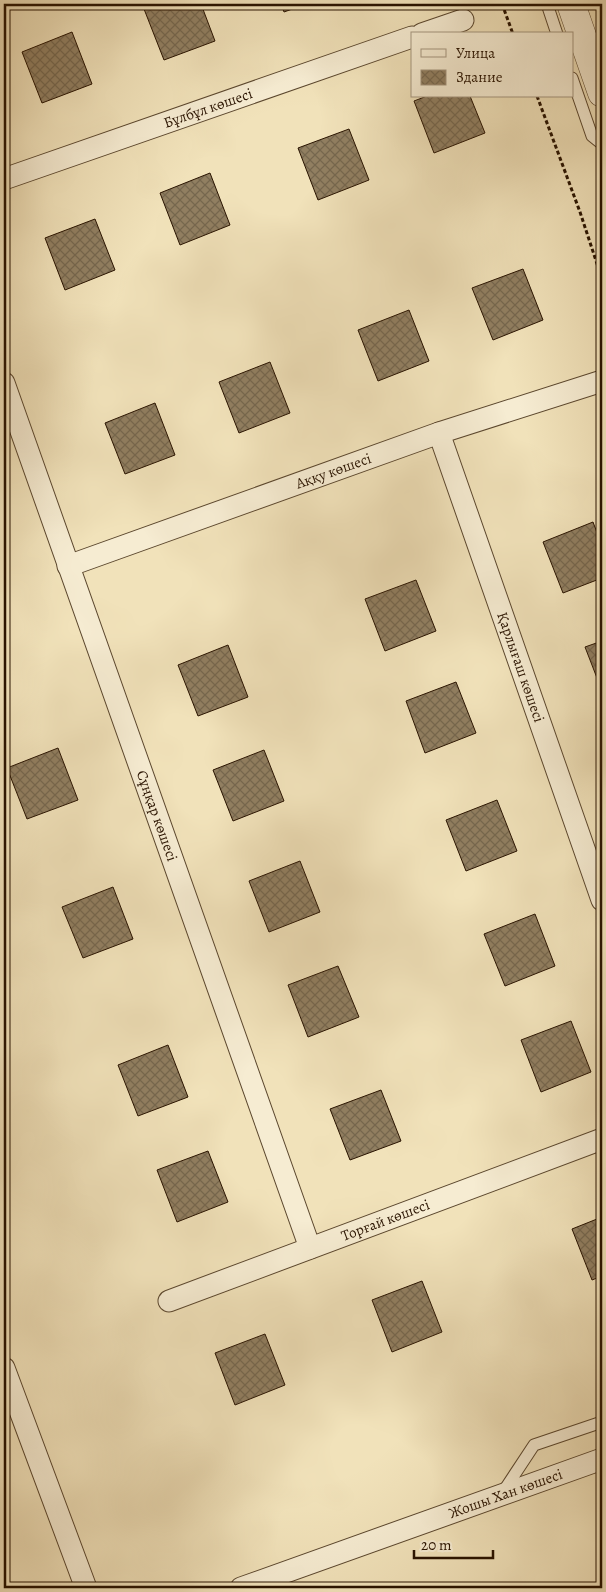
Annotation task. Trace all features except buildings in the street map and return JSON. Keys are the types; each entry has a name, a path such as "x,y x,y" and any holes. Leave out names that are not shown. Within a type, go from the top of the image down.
{"street":[{"path":"571,4 602,94"},
{"path":"428,32 463,20"},
{"name":"Бұлбұл көшесі","path":"4,179 411,37"},
{"name":"Аққу көшесі","path":"68,566 439,433 602,381"},
{"name":"Сұңқар көшесі","path":"4,383 310,1248"},
{"name":"Қарлығаш көшесі","path":"439,433 602,900"},
{"name":"Торғай көшесі","path":"169,1301 602,1139"},
{"path":"4,1368 86,1588"},
{"name":"Жошы Хан көшесі","path":"241,1588 602,1460"}],"lane":[{"path":"547,4 556,32"},
{"path":"574,84 592,136 602,144"},
{"path":"500,1496 534,1445 602,1422"}],"path":[{"path":"502,4 512,32"},
{"path":"538,98 580,212 602,279"}]}
